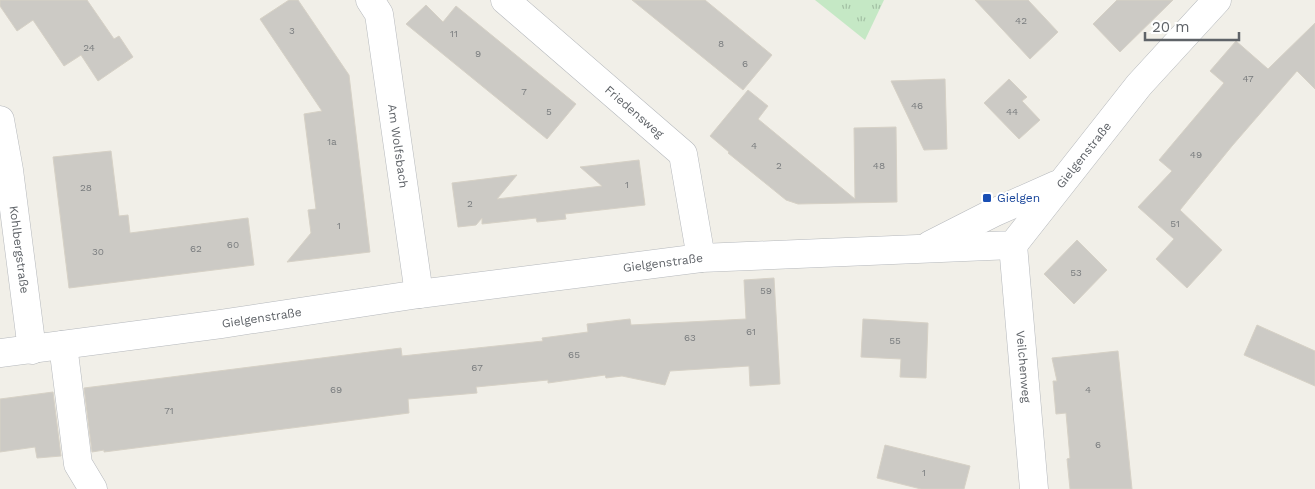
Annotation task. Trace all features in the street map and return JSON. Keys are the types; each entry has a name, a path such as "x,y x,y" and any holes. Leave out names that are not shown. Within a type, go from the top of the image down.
{"street":[{"name":"Am Wolfsbach","path":"370,0 379,14 419,294"},
{"name":"Friedensweg","path":"505,0 683,154 701,258"},
{"name":"Gielgenstraße","path":"0,353 221,324 419,294 701,258 1013,245 1139,85 1217,0"},
{"name":"Kohlbergstraße","path":"0,120 9,170 32,350"},
{"path":"920,250 1060,184"},
{"name":"Veilchenweg","path":"1013,245 1034,489"},
{"path":"63,345 78,464 93,489"}],"green space":[{"path":"815,0 884,0 865,40"}],"building":[{"path":"0,0 87,0 114,39 119,36 133,57 98,81 81,55 64,66 33,20 17,31 0,6"},
{"path":"289,0 298,0 349,75 370,252 287,262 311,233 308,210 316,209 304,114 322,111 260,19"},
{"path":"632,0 705,0 772,55 743,90"},
{"path":"975,0 1028,0 1058,32 1030,59"},
{"path":"1117,0 1173,0 1120,52 1093,24"},
{"path":"426,5 443,22 456,6 576,104 547,139 406,24"},
{"path":"1315,23 1315,89 1297,71 1180,210 1222,250 1187,288 1156,259 1174,239 1138,207 1172,171 1159,160 1224,83 1210,71 1236,41 1268,69"},
{"path":"945,79 947,149 924,150 891,81"},
{"path":"1009,79 1027,97 1022,101 1040,120 1019,139 984,103"},
{"path":"748,90 768,106 758,119 855,199 854,128 896,127 897,202 798,204 786,200 710,136"},
{"path":"111,151 119,216 128,215 130,233 248,218 254,265 69,288 53,157"},
{"path":"639,160 645,205 565,214 566,219 537,222 536,218 482,224 482,218 476,225 458,227 452,183 517,175 497,199 602,186 580,167"},
{"path":"1077,240 1107,270 1074,304 1044,274"},
{"path":"774,278 780,384 750,386 749,366 670,371 665,385 622,376 606,378 605,375 548,383 548,380 476,387 477,393 408,399 409,413 92,452 84,388 401,348 402,356 543,341 542,338 588,332 587,324 630,319 631,325 746,319 744,280"},
{"path":"863,319 928,323 926,378 900,377 901,359 861,357"},
{"path":"1257,325 1315,351 1315,386 1244,355"},
{"path":"1118,351 1132,489 1070,489 1067,459 1070,458 1066,413 1056,414 1053,381 1057,381 1052,358"},
{"path":"53,392 61,456 37,458 35,447 0,452 0,399"},
{"path":"885,445 970,466 964,489 921,489 877,478"}],"place":[{"name":"Gielgen","path":"987,198"}]}
